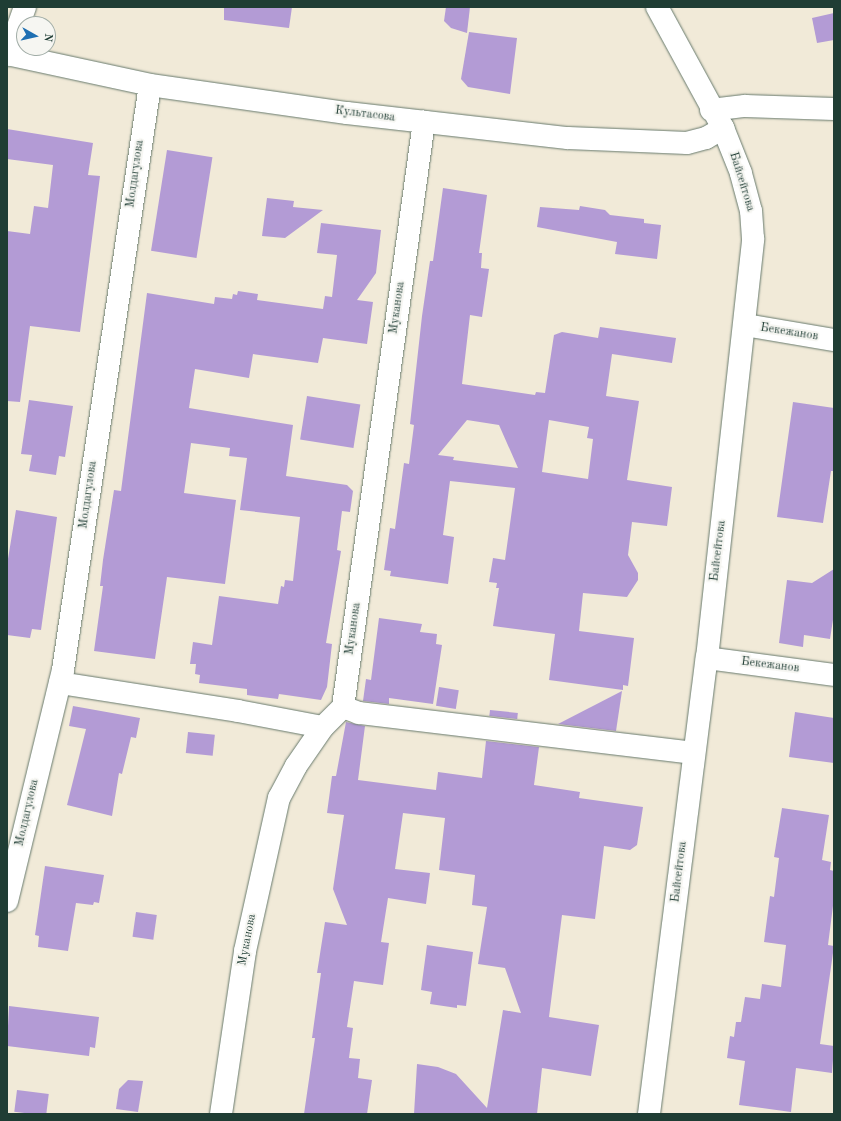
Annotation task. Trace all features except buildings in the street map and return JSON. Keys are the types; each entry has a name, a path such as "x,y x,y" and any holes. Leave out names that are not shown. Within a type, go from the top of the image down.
{"street":[{"path":"8,54 26,7"},
{"name":"Байсейтова","path":"649,1114 707,658 745,325 753,239 752,211 741,173 723,128 711,110 656,7"},
{"name":"Культасова","path":"8,54 150,85 424,122 568,138 687,143 706,138 723,128"},
{"name":"Молдагулова","path":"7,901 60,684 150,85"},
{"path":"711,110 745,106 834,109"},
{"name":"Муканова","path":"221,1114 244,951 278,805 296,766 323,727 343,707 424,122"},
{"name":"Бекежанов","path":"745,325 834,340"},
{"name":"Бекежанов","path":"707,658 834,674"},
{"path":"60,684 238,711 323,727"},
{"path":"343,707 358,713 694,753"}]}
